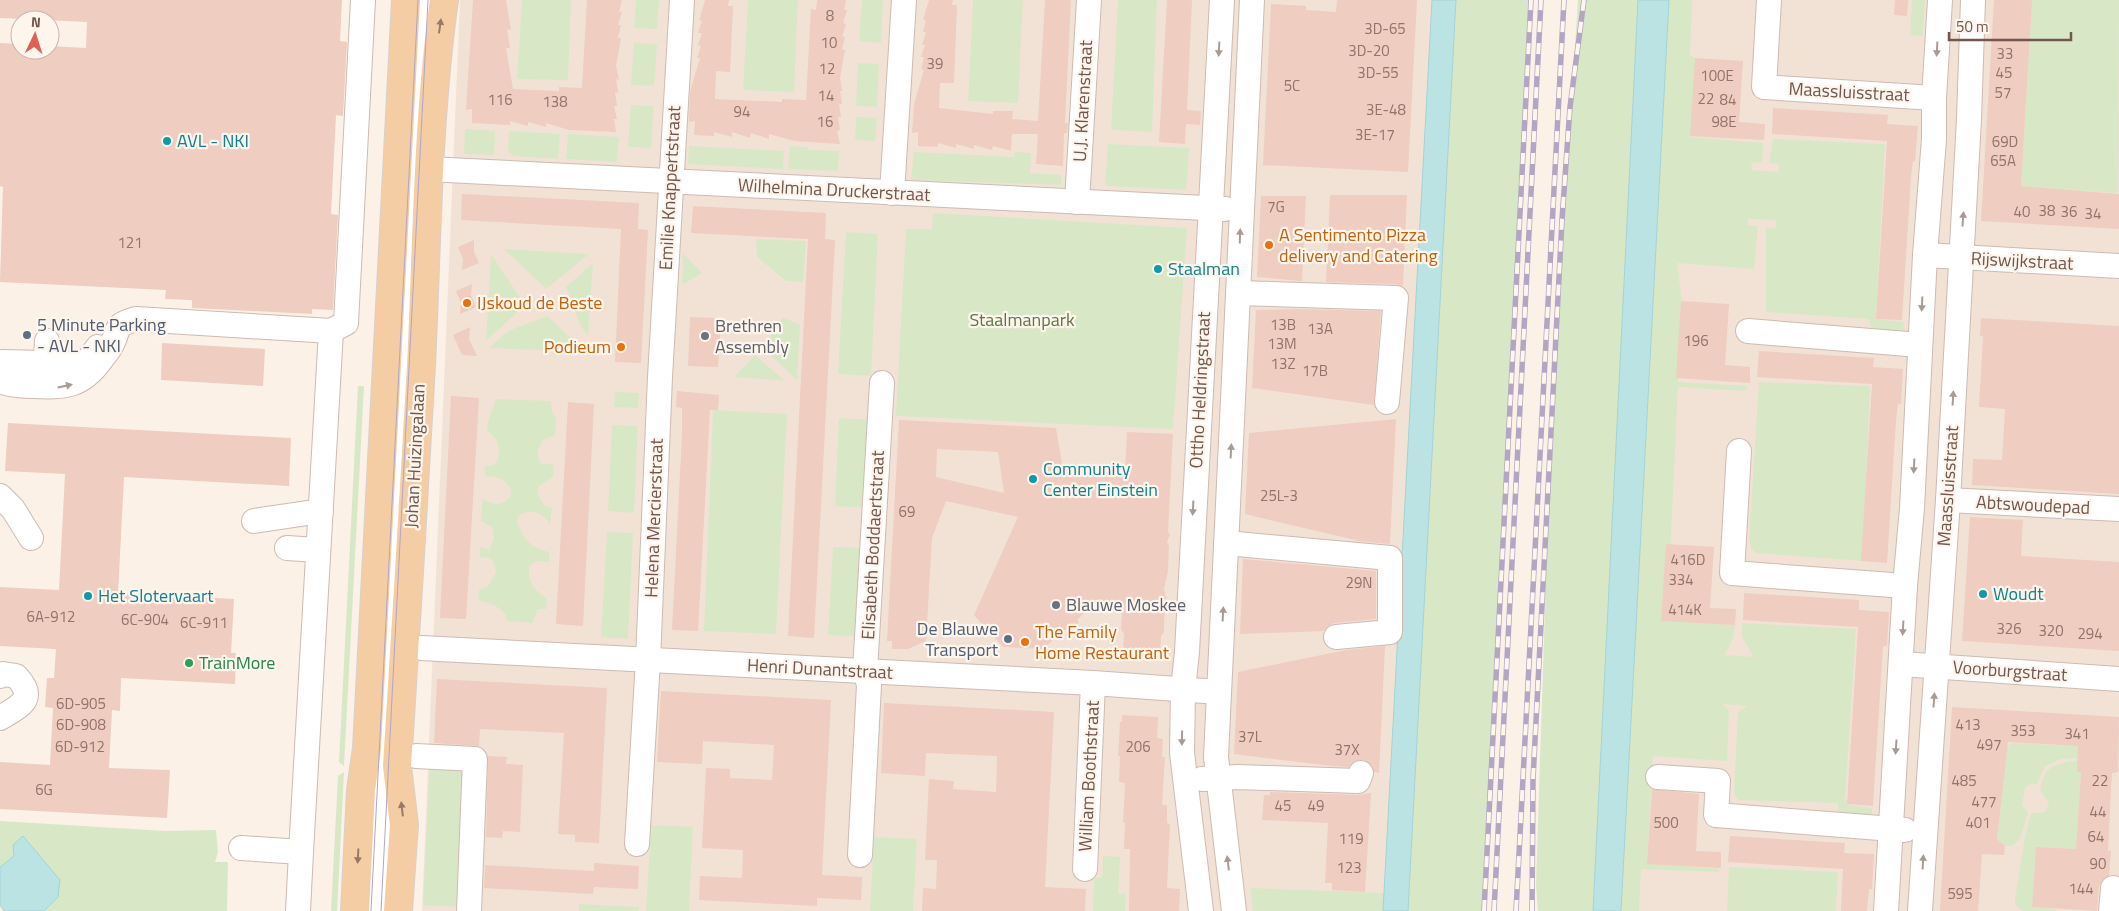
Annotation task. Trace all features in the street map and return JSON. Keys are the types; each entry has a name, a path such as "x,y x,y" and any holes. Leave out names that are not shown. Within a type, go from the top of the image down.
{"main road":[{"name":"Johan Huizingalaan","path":"355,911 361,790 369,718 406,0"},
{"name":"Johan Huizingalaan","path":"398,911 404,825 397,766 421,364 428,169 435,62 444,0"}],"street":[{"path":"0,381 11,385 56,388 73,384 86,377 93,370 112,344 114,334 122,324 136,319 331,331 346,322 363,0"},
{"name":"Johan Huizingalaan","path":"376,911 423,0"},
{"name":"Emilie Knappertstraat","path":"660,377 682,0"},
{"path":"892,193 904,0"},
{"name":"U.J. Klarenstraat","path":"1078,202 1089,0"},
{"name":"Ottho Heldringstraat","path":"1201,911 1182,753 1183,689 1187,652 1222,0"},
{"name":"Ottho Heldringstraat","path":"1234,911 1217,778 1216,756 1219,692 1228,645 1226,543 1252,0"},
{"name":"Maassluisstraat","path":"1769,0 1764,88 1934,98"},
{"name":"Maassluisstraat","path":"1886,911 1905,586 1912,508 1925,255 1934,139 1934,98 1940,0"},
{"name":"Maassluisstraat","path":"1920,911 1948,500 1968,141 1973,0"},
{"path":"1934,139 1968,141"},
{"name":"Wilhelmina Druckerstraat","path":"428,169 1241,210"},
{"name":"Rijswijkstraat","path":"1925,255 2119,266"},
{"path":"1238,293 1396,298 1387,402"},
{"path":"298,911 331,331"},
{"path":"1748,331 1920,344"},
{"path":"0,364 46,353 80,364 88,360 106,337 114,334"},
{"path":"0,370 45,374 46,353"},
{"name":"Helena Mercierstraat","path":"637,844 648,660 660,377"},
{"name":"Elisabeth Boddaertstraat","path":"860,855 869,685 865,671 882,383"},
{"path":"1739,451 1732,573 1905,586"},
{"path":"0,496 13,509 31,538"},
{"name":"Abtswoudepad","path":"1948,500 2119,509"},
{"path":"254,521 321,510"},
{"path":"1226,543 1390,558 1390,632 1336,637"},
{"path":"287,548 318,550"},
{"name":"Henri Dunantstraat","path":"421,648 1093,683 1219,692"},
{"name":"Voorburgstraat","path":"1901,664 2119,678"},
{"path":"0,676 3,674 16,676 25,686 27,695 22,705 0,718"},
{"name":"William Boothstraat","path":"1085,869 1093,683"},
{"path":"416,756 475,759 469,911"},
{"path":"1185,781 1238,777 1358,781 1361,773"},
{"path":"1658,777 1718,781 1716,815 1924,832"},
{"path":"241,848 301,852"}],"shaded area":[{"path":"460,0 1435,0 1387,911 422,911"},
{"path":"1670,0 2119,0 2119,911 1629,911"}],"green space":[{"path":"522,0 571,0 568,80 517,79"},
{"path":"636,0 659,0 657,29 634,28"},
{"path":"748,0 798,0 794,92 743,90"},
{"path":"862,0 883,0 881,43 859,41"},
{"path":"973,0 1023,0 1018,103 968,101"},
{"path":"1118,0 1157,0 1152,132 1111,130"},
{"path":"1456,0 1529,0 1482,911 1408,911"},
{"path":"1578,0 1638,0 1593,911 1538,911 1536,884 1551,425"},
{"path":"1669,0 1692,0 1690,55 1696,58 1691,137 1763,143 1762,163 1752,162 1751,170 1778,172 1779,164 1769,163 1773,139 1885,144 1876,319 1904,322 1903,333 1872,332 1869,319 1766,312 1766,227 1776,228 1776,220 1748,219 1748,225 1758,226 1754,269 1677,263 1682,301 1678,382 1748,386 1746,391 1678,387 1667,620 1735,625 1733,638 1725,655 1754,657 1742,637 1742,623 1856,629 1845,799 1849,805 1872,808 1872,818 1838,818 1838,803 1738,800 1734,793 1738,712 1747,706 1722,704 1729,710 1727,761 1653,756 1647,863 1719,869 1719,872 1641,869 1639,911 1621,911"},
{"path":"1912,0 1925,0 1923,36 1910,35"},
{"path":"2032,0 2119,0 2118,193 2045,188 2021,189"},
{"path":"634,43 657,44 654,86 631,85"},
{"path":"858,63 879,64 877,107 856,106"},
{"path":"631,105 654,106 651,148 628,147"},
{"path":"856,117 877,118 875,141 855,140"},
{"path":"465,129 495,131 494,155 464,154"},
{"path":"509,131 560,134 558,159 513,156 508,151"},
{"path":"568,134 619,137 617,162 566,159"},
{"path":"1108,144 1189,148 1186,190 1105,186"},
{"path":"689,146 784,151 783,169 688,164"},
{"path":"790,146 807,147 808,150 839,151 838,171 788,169"},
{"path":"914,152 1014,157 1015,152 1031,153 1030,173 1061,175 1061,185 911,180"},
{"name":"Staalmanpark","path":"933,213 1187,228 1173,429 896,416 906,229 932,229"},
{"path":"846,232 878,234 871,376 838,374"},
{"path":"756,239 806,241 803,282 786,281 757,257"},
{"path":"504,249 589,254 546,289"},
{"path":"683,253 702,273 682,285"},
{"path":"491,254 525,305 486,341"},
{"path":"593,263 588,336 580,325 566,287"},
{"path":"547,316 586,352 489,348 508,331"},
{"path":"783,317 800,325 797,380 763,348"},
{"path":"755,355 785,381 734,377"},
{"path":"1759,382 1870,386 1863,561 1756,553 1751,548 1749,539"},
{"path":"358,386 364,386 344,766 339,762"},
{"path":"615,392 639,393 638,408 614,407"},
{"path":"496,399 551,401 552,411 556,418 555,435 543,440 539,446 538,453 540,462 543,465 554,463 553,477 539,486 537,493 544,505 552,508 550,524 536,512 522,514 517,519 522,534 528,542 539,549 549,552 549,562 537,561 529,566 529,577 532,585 547,598 546,609 538,609 532,623 507,621 501,609 478,600 479,590 488,586 496,572 493,561 489,558 480,557 480,547 489,550 494,539 492,527 481,521 483,499 499,504 506,501 511,494 508,485 502,479 494,476 485,476 485,466 492,466 498,460 498,443 494,436 487,431 489,418"},
{"path":"713,410 787,414 776,634 704,631"},
{"path":"839,418 872,420 867,508 835,506"},
{"path":"612,425 638,426 634,513 608,511"},
{"path":"607,532 633,533 628,639 601,637"},
{"path":"833,547 865,548 860,637 828,635"},
{"path":"2010,743 2078,746 2078,758 2061,759 2045,766 2037,784 2030,784 2025,788 2022,805 2028,812 2020,839 2012,846 2005,846 1997,839 2007,749"},
{"path":"430,758 471,761 464,907 423,905"},
{"path":"2078,760 2077,771 2081,772 2076,849 2036,847 2032,907 2056,909 2056,911 2023,911 2015,905 2015,900 2025,837 2031,813 2045,812 2049,803 2040,790 2042,782 2052,767"},
{"path":"344,772 337,911 331,911 338,776"},
{"path":"0,821 166,831 216,830 218,852 215,862 228,862 227,911 44,911 58,897 60,880 23,836 14,856 0,867"},
{"path":"651,825 693,827 689,911 646,911"},
{"path":"874,837 917,839 913,911 870,911"},
{"path":"1103,856 1120,857 1118,893 1126,894 1125,911 1093,911 1094,878 1102,878"},
{"path":"1729,867 1838,872 1836,911 1727,911"},
{"path":"1250,888 1384,893 1383,911 1253,911"},
{"path":"579,904 639,907 639,911 579,911"}],"water":[{"path":"1432,0 1456,0 1408,911 1383,911"},
{"path":"1638,0 1669,0 1621,911 1593,911"},
{"path":"23,836 60,880 58,897 44,911 4,911 0,905 0,867 14,856 13,845"}],"building":[{"name":"AVL - NKI","path":"0,0 342,0 340,41 347,42 343,116 336,115 331,214 338,215 333,310 312,309 312,314 192,308 192,300 165,299 166,290 0,282 3,187 0,186 0,43 10,44 10,60 60,60 60,47 86,48 87,22 60,21 60,10 10,10 10,18 0,18"},
{"path":"473,0 506,0 511,30 507,29 510,48 506,48 513,89 559,91 559,87 582,88 587,0 622,0 619,12 622,12 618,25 621,25 618,38 621,38 616,66 619,80 616,79 618,93 615,92 617,106 614,106 617,119 614,119 616,132 569,130 546,123 546,127 528,122 528,126 510,121 510,125 472,123 472,109 466,110"},
{"path":"705,0 729,0 728,6 733,6 730,72 716,71 715,99 782,102 782,99 806,100 811,9 816,10 817,0 846,0 844,10 847,10 843,23 846,24 842,36 845,37 842,49 845,50 840,78 842,104 839,104 841,117 838,117 840,130 837,131 840,144 794,141 769,134 769,139 751,133 750,138 732,132 732,137 714,132 714,136 694,135 695,121 689,122 690,92 700,58 697,58 701,46 698,45 702,33 698,33 702,20 699,21"},
{"path":"929,0 953,0 952,5 957,5 954,83 940,83 939,108 993,114 993,111 1013,111 1012,119 1038,121 1045,0 1071,0 1065,123 1068,123 1067,133 1064,133 1063,166 1036,164 1038,134 1012,134 1011,151 993,146 992,150 974,145 974,149 956,144 956,148 938,143 937,147 918,146 918,132 912,133 914,104 924,70 921,69 924,57 921,57 925,45 922,45 926,32 923,32 926,20 923,20"},
{"path":"1167,0 1192,0 1187,110 1201,111 1200,125 1186,124 1185,144 1159,142"},
{"path":"1337,0 1417,0 1408,172 1263,165 1271,4 1306,6 1306,10 1336,12"},
{"path":"1895,0 1908,0 1907,16 1894,15"},
{"path":"1994,0 2032,0 2021,186 2119,194 2119,229 1981,221"},
{"path":"1695,58 1743,61 1739,122 1765,124 1764,140 1690,136"},
{"path":"1773,108 1888,115 1887,124 1918,126 1915,161 1913,161 1911,177 1902,320 1876,319 1887,141 1772,134"},
{"path":"462,194 639,203 638,229 648,230 641,363 615,362 621,229 461,220"},
{"path":"1330,195 1407,195 1403,286 1396,284 1326,282"},
{"path":"1261,196 1306,196 1302,281 1257,277"},
{"path":"693,206 826,213 825,239 835,240 814,638 788,636 808,239 691,233"},
{"path":"474,240 474,252 479,263 462,270 463,259 458,247"},
{"path":"472,284 471,295 476,307 460,314 461,303 456,291"},
{"path":"1681,301 1729,304 1725,365 1750,367 1750,383 1676,378"},
{"path":"1256,310 1381,311 1374,405 1252,388"},
{"name":"Brethren Assembly","path":"690,317 715,318 715,321 721,321 718,367 688,366"},
{"path":"1981,318 2119,326 2119,494 1972,485 1973,459 2002,460 2005,409 1979,407 1983,336 1980,336"},
{"path":"470,327 469,339 477,356 462,355 453,335"},
{"path":"162,343 265,349 263,386 161,380"},
{"path":"1759,351 1874,358 1873,367 1903,369 1901,404 1898,404 1896,420 1887,563 1861,561 1872,384 1757,377"},
{"path":"677,391 719,395 718,410 710,410 698,631 672,630 682,435 682,408 676,407"},
{"path":"451,396 479,398 466,619 440,618"},
{"path":"568,402 594,404 583,626 556,624"},
{"path":"1396,419 1390,544 1359,541 1245,514 1249,433"},
{"path":"899,420 1056,428 1063,469 1125,473 1127,432 1173,434 1168,532 1170,534 1167,542 1169,546 1168,571 1164,589 1166,598 1163,603 1165,607 1164,632 1161,636 1160,657 1123,655 1124,634 1121,629 1122,614 1100,599 1078,619 1078,624 1072,624 1043,649 1003,647 974,615 1018,517 946,501 932,538 926,641 908,649 892,649 892,641 887,641","holes":["937,449 998,452 1004,493 936,477"]},
{"name":"Het Slotervaart","path":"8,423 291,438 289,486 124,477 118,593 234,599 231,653 236,653 235,684 121,678 120,711 112,710 109,768 170,770 167,818 0,809 0,762 50,765 53,708 45,707 47,678 54,678 56,649 0,646 0,587 59,590 65,474 5,471"},
{"name":"Woudt","path":"1970,517 2023,520 2021,556 2119,562 2119,651 1962,641"},
{"path":"1666,544 1714,547 1710,608 1736,609 1735,625 1661,621"},
{"path":"1243,559 1376,571 1376,619 1334,623 1324,631 1240,634"},
{"path":"1744,593 1859,600 1859,610 1889,612 1887,646 1883,646 1873,806 1847,804 1858,627 1743,620"},
{"path":"1385,646 1379,773 1374,772 1372,765 1365,760 1358,760 1349,767 1234,754 1238,672 1346,650"},
{"path":"437,679 607,688 599,843 575,842 575,835 558,834 564,733 480,729 479,746 434,743"},
{"path":"661,691 831,700 822,875 862,877 861,900 817,898 817,906 699,900 700,876 742,878 743,850 702,848 706,768 730,769 730,778 772,780 774,745 703,741 702,764 657,762"},
{"path":"884,703 1054,712 1045,887 1086,889 1085,911 922,911 923,888 936,889 937,860 925,860 929,779 954,781 953,789 996,792 997,756 926,753 925,776 881,773"},
{"path":"1952,707 2119,717 2118,772 2112,773 2111,788 2108,851 2111,851 2109,875 2102,880 2099,886 2097,911 2032,907 2036,847 2076,849 2081,772 2077,772 2078,746 2008,742 1997,839 2005,846 2004,855 1982,854 1978,911 1940,911"},
{"path":"1122,715 1158,717 1157,738 1163,739 1162,757 1165,757 1162,805 1167,805 1167,823 1170,824 1167,888 1180,889 1179,911 1129,911 1130,849 1124,849 1125,783 1119,782 1120,756 1118,756"},
{"path":"488,756 507,757 506,764 523,765 520,832 503,831 502,838 486,837"},
{"path":"1652,789 1699,794 1696,851 1721,852 1721,868 1647,864"},
{"path":"1270,792 1358,795 1371,793 1365,892 1332,890 1332,883 1325,883 1328,823 1262,820 1264,795 1270,795"},
{"path":"1730,836 1845,843 1844,853 1874,854 1872,889 1869,889 1867,911 1841,911 1843,869 1728,862"},
{"path":"594,863 639,866 638,889 594,887 593,894 484,888 485,865 594,871"}],"tram line":[{"path":"371,911 418,0"},
{"path":"381,911 428,0"}],"railway":[{"path":"1484,911 1531,0"},
{"path":"1494,911 1541,0"},
{"path":"1516,911 1564,0"},
{"path":"1532,911 1533,779 1562,220 1570,107 1584,0"}],"place":[{"name":"AVL - NKI","path":"167,141"},
{"name":"A Sentimento Pizza delivery and Catering","path":"1269,245"},
{"name":"Staalman","path":"1158,269"},
{"name":"IJskoud de Beste","path":"467,303"},
{"name":"5 Minute Parking - AVL - NKI","path":"27,335"},
{"name":"Brethren Assembly","path":"705,336"},
{"name":"Podieum","path":"621,347"},
{"name":"Community Center Einstein","path":"1033,479"},
{"name":"Woudt","path":"1983,594"},
{"name":"Het Slotervaart","path":"88,596"},
{"name":"Blauwe Moskee","path":"1056,605"},
{"name":"De Blauwe Transport","path":"1008,639"},
{"name":"The Family Home Restaurant","path":"1025,642"},
{"name":"TrainMore","path":"189,663"}]}
